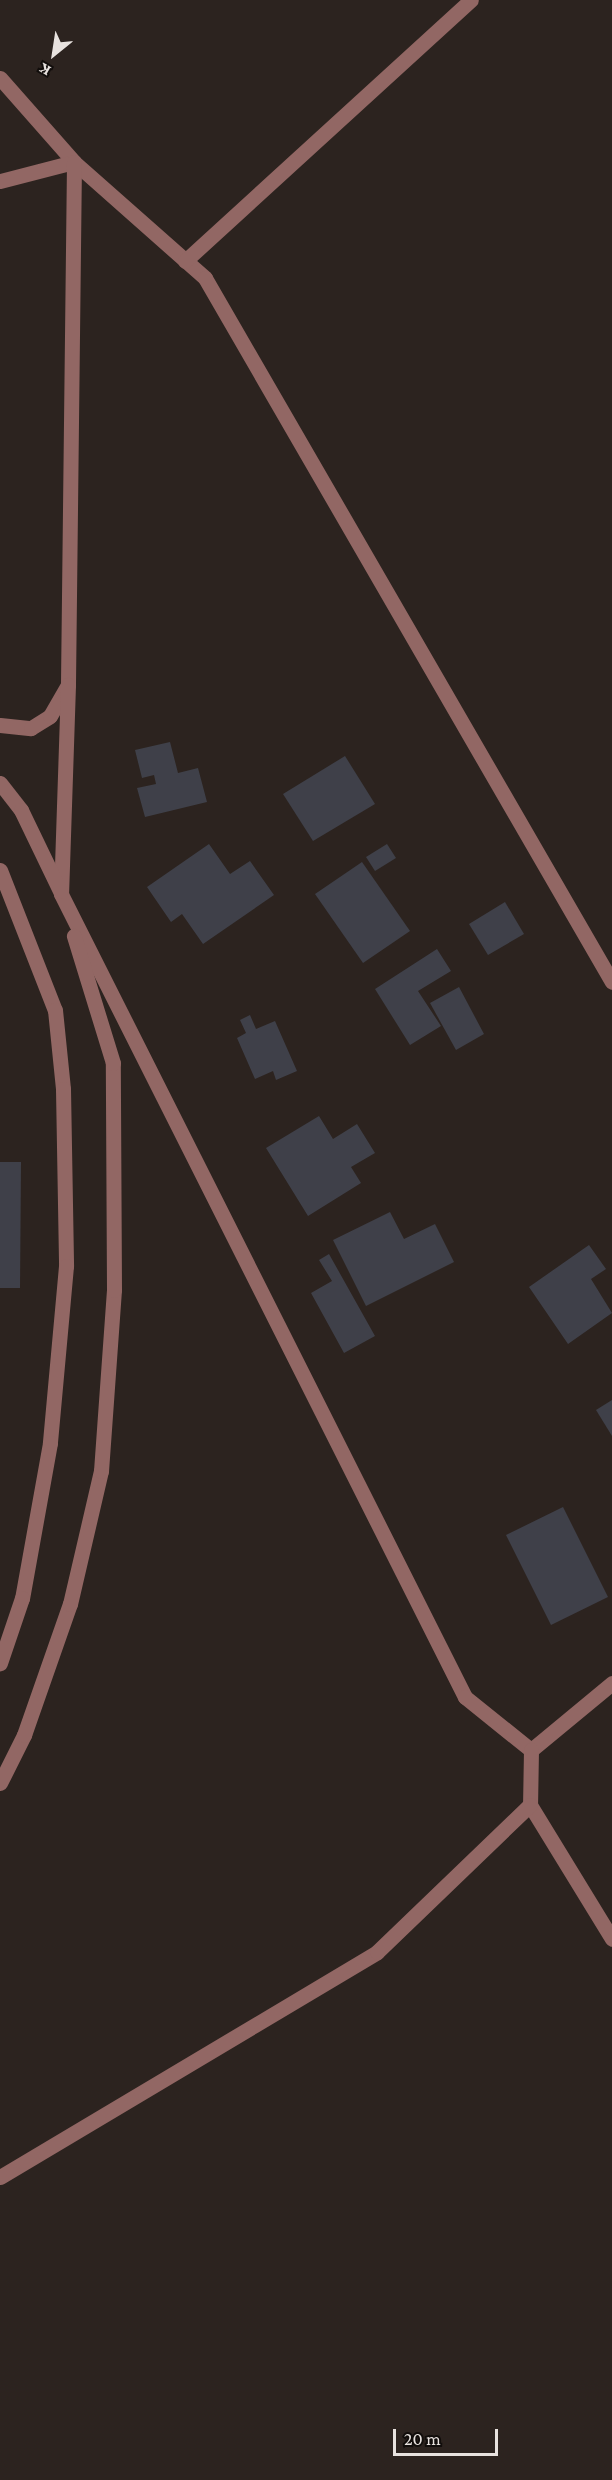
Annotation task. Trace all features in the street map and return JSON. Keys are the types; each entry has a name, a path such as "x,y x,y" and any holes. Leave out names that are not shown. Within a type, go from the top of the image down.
{"street":[{"path":"185,261 471,0"},
{"path":"0,78 74,162 205,278 612,982"},
{"path":"0,181 74,162"},
{"path":"0,1783 24,1736 70,1604 100,1470 113,1302 113,1063 61,894 68,685 74,162"},
{"path":"0,725 31,728 50,716 68,685"},
{"path":"0,783 21,810 61,894 465,1697 531,1750"},
{"path":"0,870 55,1010 63,1089 66,1266 50,1443 22,1598 0,1663"},
{"path":"612,1683 531,1750 530,1805 612,1940"},
{"path":"0,2177 376,1952 530,1805"}],"building":[{"path":"170,742 178,773 198,768 207,802 145,817 137,788 156,784 154,775 142,778 135,750"},
{"path":"345,756 375,804 313,841 283,794"},
{"path":"209,844 230,874 250,861 274,895 203,944 182,914 171,922 147,887"},
{"path":"387,844 396,858 375,871 366,857"},
{"path":"362,862 410,931 363,963 315,894"},
{"path":"505,902 524,934 488,955 469,924"},
{"path":"437,949 451,971 418,991 441,1026 410,1045 375,989"},
{"path":"459,987 484,1034 456,1050 430,1003"},
{"path":"250,1015 256,1029 275,1021 297,1071 276,1080 273,1071 255,1079 237,1038 246,1033 240,1020"},
{"path":"319,1116 333,1139 357,1124 375,1153 351,1167 361,1183 308,1216 266,1148"},
{"path":"0,1162 21,1162 20,1288 0,1288"},
{"path":"390,1212 404,1239 435,1224 454,1262 366,1306 333,1240"},
{"path":"589,1245 606,1269 591,1279 612,1313 568,1344 529,1287"},
{"path":"329,1254 375,1336 344,1353 311,1293 332,1281 319,1260"},
{"path":"612,1400 612,1436 596,1410"},
{"path":"563,1507 608,1597 551,1625 506,1535"}]}
